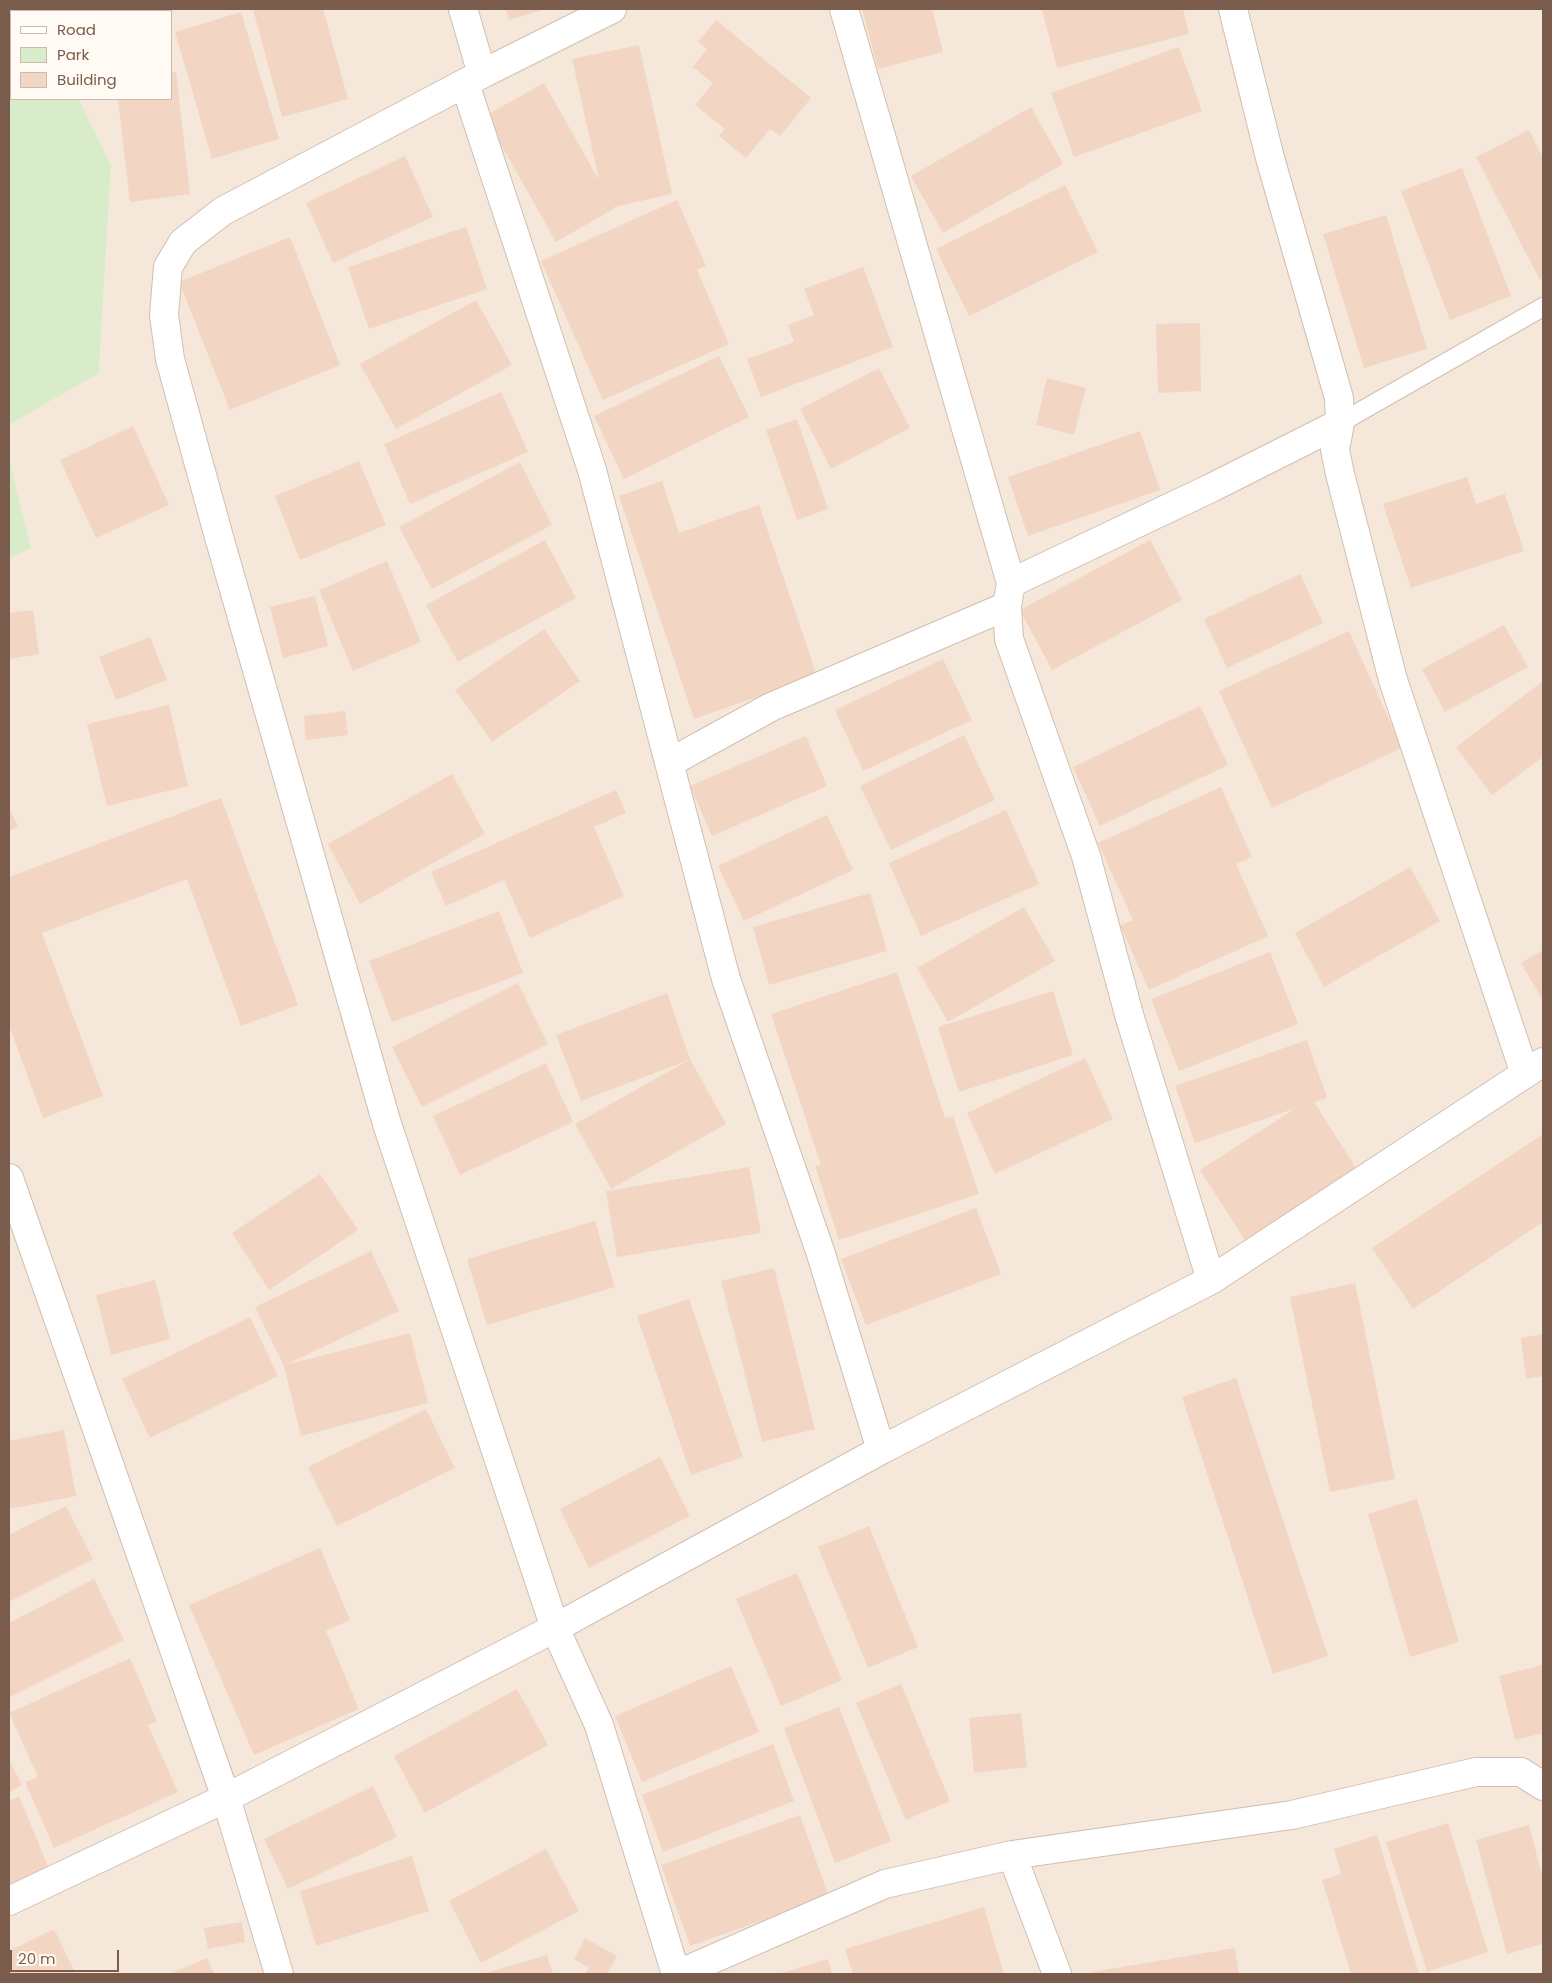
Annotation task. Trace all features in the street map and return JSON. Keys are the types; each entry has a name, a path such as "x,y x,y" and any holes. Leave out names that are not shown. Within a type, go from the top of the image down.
{"street":[{"path":"463,9 473,79 592,470 726,979 821,1254 881,1450"},
{"path":"612,9 473,79 223,211 183,242 168,267 164,315 170,359 214,518 388,1124 555,1628 599,1725 677,1974 885,1884 1012,1854 1292,1815 1476,1772 1520,1772 1543,1786"},
{"path":"844,9 1009,594 1009,639 1086,856 1130,1018 1211,1280"},
{"path":"9,1901 226,1798 555,1628 881,1450 1211,1280 1534,1068 1393,680 1335,450 1340,423 1339,398 1270,158 1233,9"},
{"path":"670,763 771,708 1009,594 1340,423"},
{"path":"9,1178 226,1798 279,1974"},
{"path":"1012,1854 1057,1974"}],"lane":[{"path":"1340,423 1543,307"}],"shaded area":[{"path":"1543,9 1543,1974 9,1974 9,559 31,548 9,457 9,425 99,373 111,165 79,100 172,100 172,10 36,10"}],"green space":[{"path":"9,9 35,9 10,10 10,100 79,100 111,165 99,373 9,425"},
{"path":"9,457 31,548 9,559"}],"building":[{"path":"49,9 136,10 50,10"},
{"path":"253,9 323,9 348,99 282,117"},
{"path":"506,9 546,9 509,20"},
{"path":"862,9 932,9 943,52 878,69"},
{"path":"1042,9 1183,9 1189,34 1057,68"},
{"path":"241,12 279,139 212,159 175,32"},
{"path":"716,20 811,98 780,136 770,129 746,158 719,136 725,129 695,105 713,83 693,67 707,49 698,42"},
{"path":"639,45 672,194 614,207 556,242 485,116 544,83 599,180 572,59"},
{"path":"1179,47 1202,111 1074,157 1051,93"},
{"path":"176,72 190,194 130,202 118,100 172,100 172,73"},
{"path":"1031,107 1063,164 943,233 911,176"},
{"path":"1529,130 1543,158 1543,278 1540,280 1476,157"},
{"path":"405,156 433,217 333,263 306,203"},
{"path":"1462,168 1511,296 1450,320 1401,191"},
{"path":"1065,185 1098,252 969,316 936,249"},
{"path":"677,200 706,266 697,270 729,344 603,400 541,261"},
{"path":"1386,215 1427,349 1364,368 1323,234"},
{"path":"466,227 487,289 369,329 348,267"},
{"path":"290,237 340,365 230,410 179,282"},
{"path":"863,267 893,347 761,397 747,359 794,342 788,325 814,315 804,289"},
{"path":"476,300 512,365 396,429 360,364"},
{"path":"1200,323 1201,391 1158,393 1156,324"},
{"path":"719,356 749,417 624,479 594,416"},
{"path":"879,368 910,428 831,469 800,409"},
{"path":"1047,378 1086,388 1074,435 1036,425"},
{"path":"501,392 528,452 410,504 384,444"},
{"path":"797,419 828,509 797,520 766,430"},
{"path":"133,426 169,505 96,538 60,460"},
{"path":"1140,431 1160,490 1028,536 1008,477"},
{"path":"359,461 386,525 300,560 275,496"},
{"path":"520,462 552,525 432,589 399,527"},
{"path":"1467,477 1476,504 1505,494 1524,551 1411,588 1383,504"},
{"path":"662,481 679,533 759,505 817,676 694,719 619,496"},
{"path":"545,540 576,598 458,662 426,605"},
{"path":"1150,540 1182,600 1052,670 1020,610"},
{"path":"387,561 421,642 353,671 319,590"},
{"path":"1300,574 1323,623 1227,668 1204,619"},
{"path":"315,596 328,646 283,658 270,607"},
{"path":"33,610 39,654 9,659 9,613"},
{"path":"1504,625 1528,667 1445,712 1422,669"},
{"path":"544,629 580,681 492,742 455,690"},
{"path":"1349,631 1402,748 1272,808 1219,691"},
{"path":"150,637 167,680 116,700 99,657"},
{"path":"943,659 972,720 863,771 835,710"},
{"path":"1543,681 1543,757 1492,795 1456,747"},
{"path":"169,705 188,786 107,806 87,724"},
{"path":"1200,706 1228,765 1100,826 1073,767"},
{"path":"345,711 348,735 306,740 304,716"},
{"path":"964,735 995,800 891,850 860,786"},
{"path":"806,736 827,786 712,836 690,786"},
{"path":"452,774 485,834 360,904 328,844"},
{"path":"1221,787 1252,857 1236,864 1268,936 1149,990 1120,925 1133,920 1098,843"},
{"path":"616,790 626,813 594,827 624,896 530,938 504,880 446,906 431,872"},
{"path":"221,798 298,1005 241,1026 187,879 42,933 103,1096 43,1118 9,1025 9,877"},
{"path":"9,808 18,826 9,831"},
{"path":"1006,810 1039,884 921,936 889,863"},
{"path":"827,815 853,870 744,921 718,866"},
{"path":"1410,867 1440,921 1324,987 1295,933"},
{"path":"870,893 887,951 769,985 753,927"},
{"path":"1024,907 1055,961 948,1022 917,968"},
{"path":"499,911 523,973 392,1022 369,961"},
{"path":"1543,950 1543,1001 1521,963"},
{"path":"1270,952 1298,1024 1179,1071 1151,999"},
{"path":"897,972 945,1118 953,1116 979,1194 839,1240 815,1166 821,1165 771,1014"},
{"path":"518,983 548,1044 422,1107 392,1047"},
{"path":"1053,991 1073,1055 959,1092 938,1027"},
{"path":"667,993 690,1059 726,1124 611,1189 575,1124 689,1060 581,1101 556,1035"},
{"path":"1307,1040 1327,1098 1314,1102 1356,1168 1245,1240 1200,1170 1296,1108 1195,1143 1175,1086"},
{"path":"1085,1058 1113,1119 995,1174 967,1113"},
{"path":"546,1063 573,1122 460,1175 433,1116"},
{"path":"1543,1134 1543,1222 1413,1309 1372,1248"},
{"path":"749,1167 761,1233 617,1257 606,1191"},
{"path":"320,1174 358,1230 269,1290 232,1233"},
{"path":"976,1208 1001,1274 866,1325 841,1259"},
{"path":"595,1221 615,1287 487,1325 467,1259"},
{"path":"371,1251 399,1311 285,1365 410,1333 428,1403 301,1436 284,1366 255,1307"},
{"path":"774,1268 815,1429 762,1442 721,1281"},
{"path":"155,1280 170,1339 111,1355 96,1295"},
{"path":"1355,1283 1395,1479 1330,1492 1290,1297"},
{"path":"689,1299 743,1457 691,1475 637,1316"},
{"path":"250,1317 278,1376 150,1438 122,1379"},
{"path":"1543,1334 1543,1376 1526,1379 1521,1338"},
{"path":"1236,1378 1328,1656 1273,1674 1182,1397"},
{"path":"426,1409 455,1468 337,1526 308,1467"},
{"path":"64,1430 76,1496 9,1509 9,1441"},
{"path":"660,1457 690,1516 589,1568 560,1509"},
{"path":"1417,1499 1459,1642 1410,1657 1368,1514"},
{"path":"66,1506 93,1559 9,1602 9,1535"},
{"path":"869,1526 918,1647 868,1668 818,1547"},
{"path":"320,1548 350,1620 326,1631 359,1709 254,1755 189,1605"},
{"path":"797,1573 842,1680 781,1706 736,1599"},
{"path":"94,1579 124,1640 10,1697 9,1623"},
{"path":"130,1658 157,1721 148,1725 178,1792 54,1848 25,1782 38,1777 9,1713"},
{"path":"1543,1665 1543,1733 1515,1740 1499,1676"},
{"path":"731,1666 759,1732 642,1782 615,1716"},
{"path":"901,1684 950,1801 906,1820 856,1703"},
{"path":"517,1689 548,1745 425,1813 394,1756"},
{"path":"839,1707 891,1841 835,1863 784,1728"},
{"path":"1021,1713 1027,1767 974,1773 969,1718"},
{"path":"773,1744 794,1801 663,1852 642,1795"},
{"path":"9,1760 22,1785 9,1792"},
{"path":"373,1786 397,1837 288,1889 264,1839"},
{"path":"19,1796 51,1874 9,1891 9,1801"},
{"path":"800,1815 829,1897 690,1946 661,1865"},
{"path":"1448,1823 1488,1952 1427,1972 1386,1842"},
{"path":"1529,1825 1543,1879 1543,1944 1507,1954 1476,1840"},
{"path":"1377,1835 1419,1974 1351,1974 1322,1880 1341,1874 1334,1849"},
{"path":"546,1849 579,1911 481,1963 449,1901"},
{"path":"412,1856 429,1911 316,1946 300,1891"},
{"path":"984,1907 1004,1974 853,1974 845,1949"},
{"path":"242,1922 245,1942 208,1949 204,1928"},
{"path":"54,1929 76,1974 9,1974 9,1951"},
{"path":"585,1938 617,1956 607,1974 585,1974 589,1968 574,1959"},
{"path":"1235,1948 1239,1974 1092,1974 1092,1972"},
{"path":"547,1955 553,1974 482,1974"},
{"path":"207,1958 214,1974 170,1974"},
{"path":"828,1959 832,1974 778,1974"}]}
